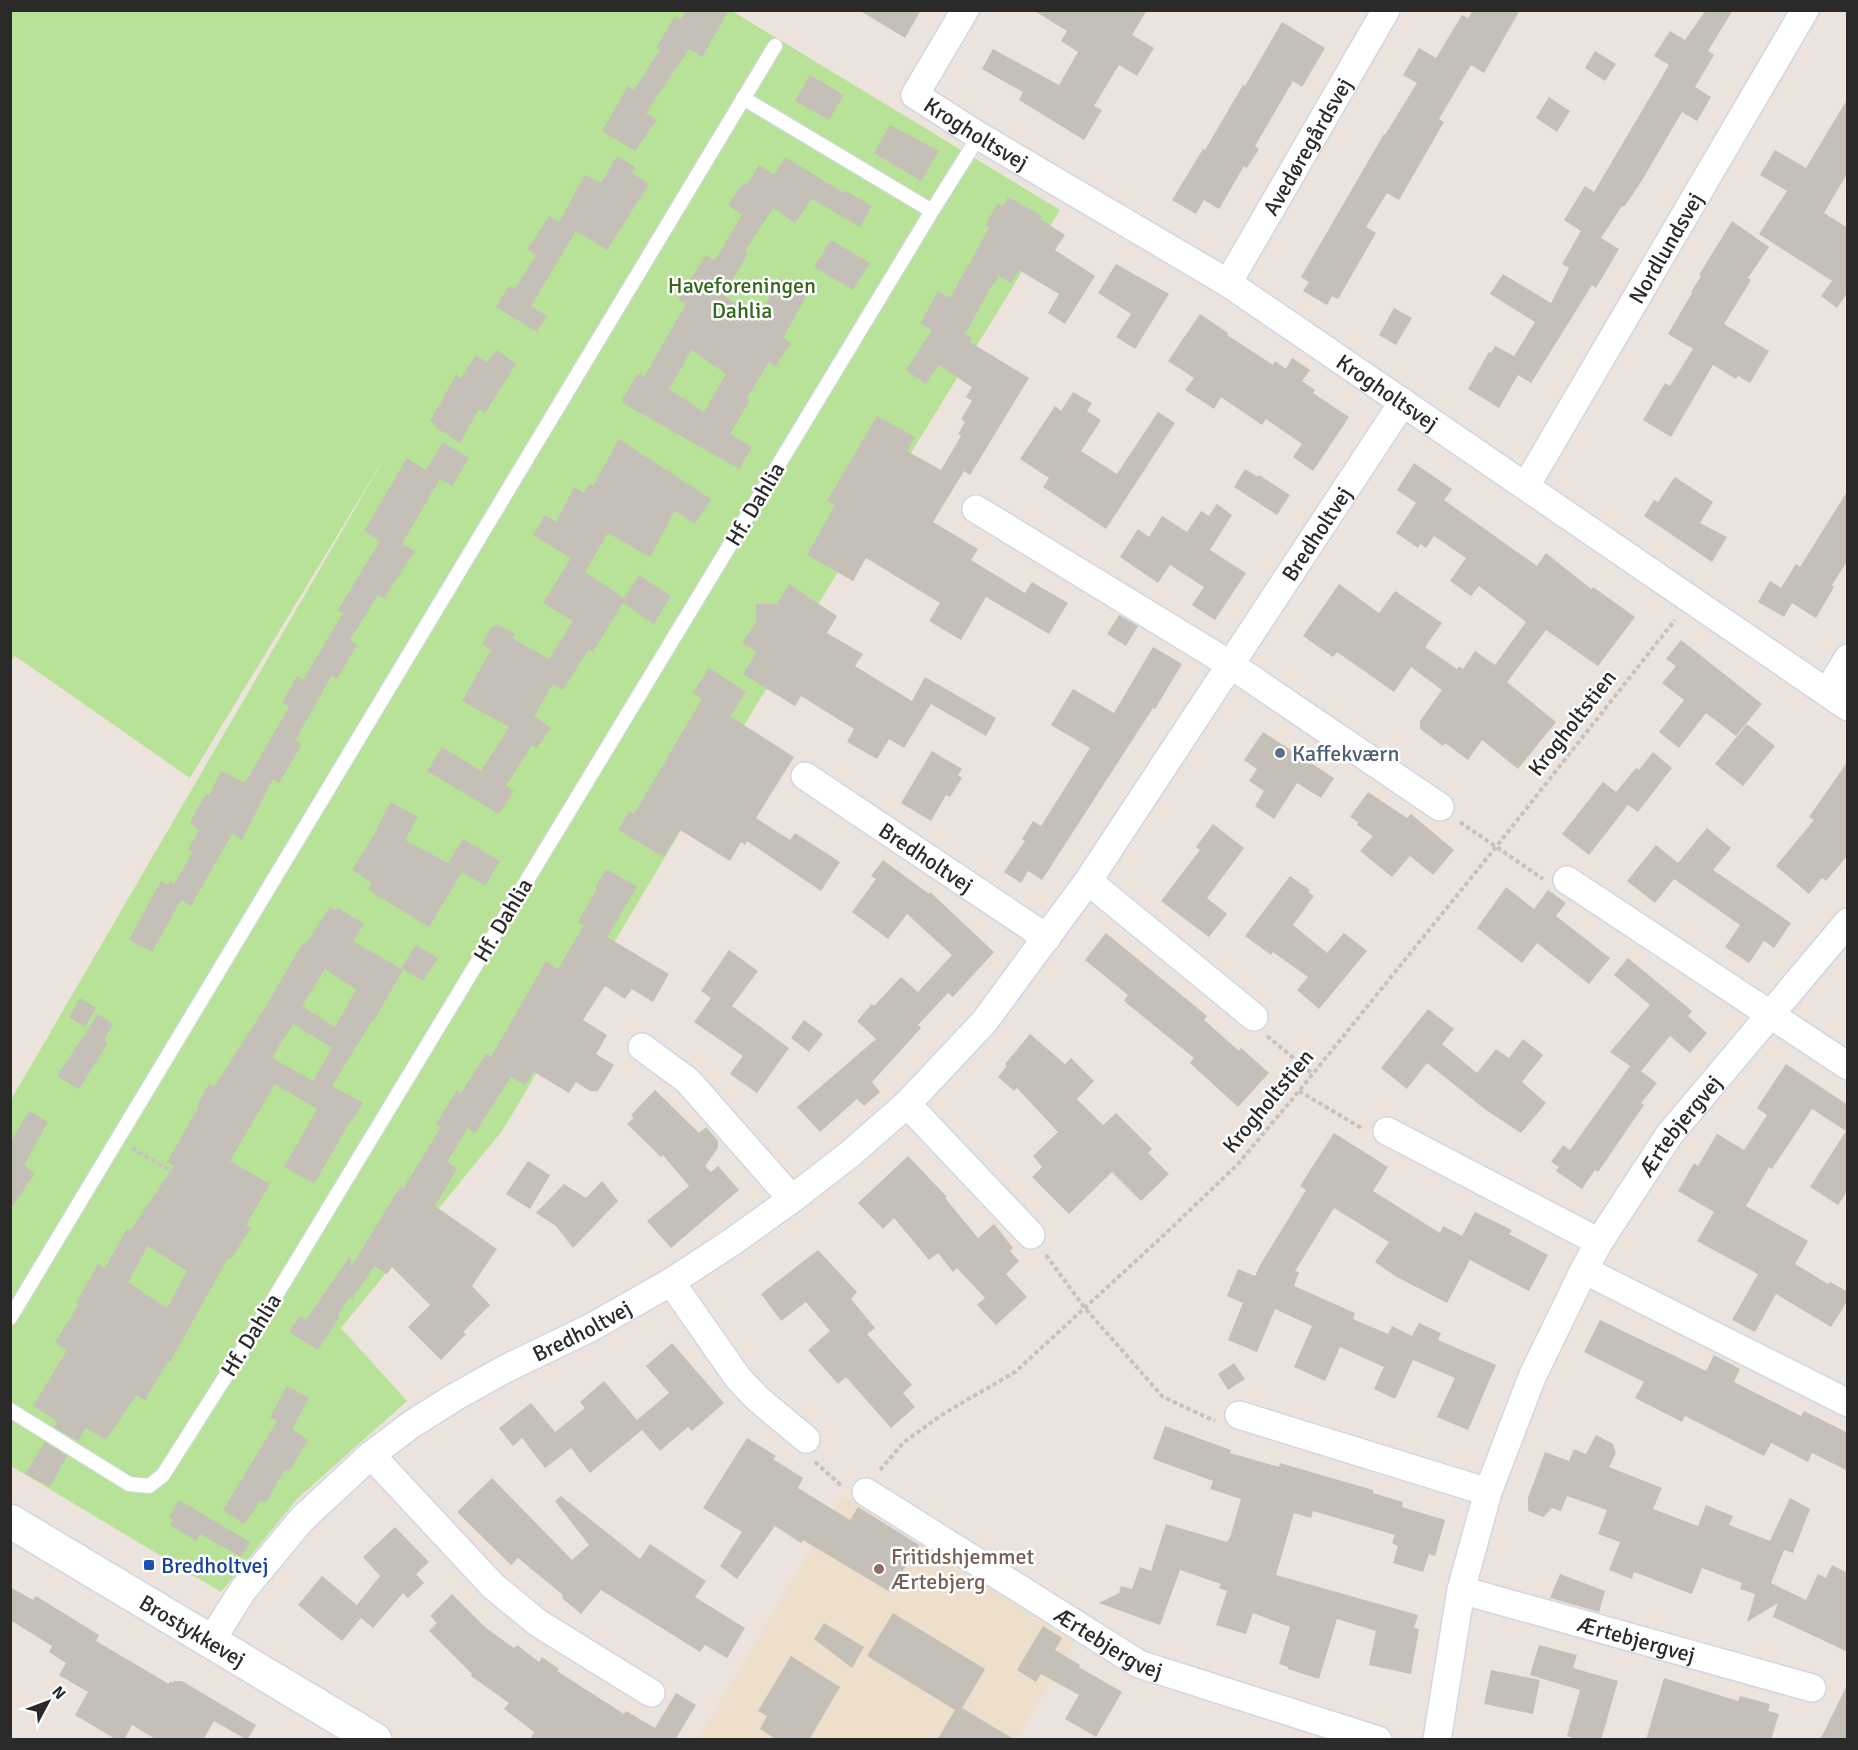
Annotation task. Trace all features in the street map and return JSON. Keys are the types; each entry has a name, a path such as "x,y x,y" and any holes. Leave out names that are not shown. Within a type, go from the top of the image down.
{"street":[{"name":"Krogholtsvej","path":"965,10 915,95 1228,283 1837,700"},
{"name":"Avedøregårdsvej","path":"1228,283 1386,10"},
{"name":"Nordlundsvej","path":"1526,486 1805,10"},
{"name":"Bredholtvej","path":"211,1641 243,1590 302,1519 371,1455 412,1424 455,1397 505,1369 590,1328 671,1282 792,1199 850,1154 907,1104 984,1022 1088,881 1403,402"},
{"path":"976,509 1231,665 1440,807"},
{"path":"1837,700 1848,658"},
{"name":"Bredholtvej","path":"805,776 1047,938"},
{"path":"1567,880 1848,1066"},
{"path":"1088,881 1254,1017"},
{"name":"Ærtebjergvej","path":"1437,1740 1461,1590 1488,1492 1532,1377 1584,1270 1599,1242 1669,1135 1768,1014 1848,922"},
{"path":"642,1047 688,1081 792,1199"},
{"path":"907,1104 1031,1235"},
{"path":"1387,1131 1599,1242"},
{"path":"1584,1270 1848,1403"},
{"path":"671,1282 738,1378 758,1399 806,1439"},
{"path":"1239,1414 1488,1492"},
{"path":"371,1455 493,1586 538,1623 651,1693"},
{"name":"Ærtebjergvej","path":"866,1492 1139,1664 1377,1740"},
{"name":"Brostykkevej","path":"10,1521 211,1641 360,1735"},
{"name":"Ærtebjergvej","path":"1461,1590 1812,1688"}],"lane":[{"path":"10,1318 775,46"},
{"path":"742,98 932,211"},
{"name":"Hf. Dahlia","path":"10,1410 129,1484 149,1486 163,1475 267,1310 932,211 980,136"}],"path":[{"name":"Krogholtstien","path":"866,1492 880,1470 904,1442 943,1414 1015,1372 1238,1164 1496,847 1690,601"},
{"path":"1440,807 1549,883 1567,880"},
{"path":"1254,1017 1254,1026 1312,1074"},
{"path":"1299,1091 1361,1129 1387,1131"},
{"path":"118,1140 204,1191"},
{"path":"1031,1235 1084,1307 1163,1397 1216,1422 1239,1414"},
{"path":"806,1439 811,1458 852,1495 866,1492"}],"shaded area":[{"name":"Fritidshjemmet Ærtebjerg","path":"843,1496 1074,1642 1016,1739 697,1740"}],"green space":[{"name":"Haveforeningen Dahlia","path":"11,11 732,11 1060,210 721,763 502,1131 341,1328 407,1401 298,1498 221,1592 11,1466 11,1100 388,452 190,778 15,656 11,661"}],"building":[{"path":"686,10 729,10 702,57 689,49 646,113 657,120 635,151 602,131 628,86 634,90 660,50 656,48 675,16 681,19"},
{"path":"859,10 921,10 905,38"},
{"path":"1033,10 1147,10 1132,35 1154,48 1137,76 1119,65 1094,106 1102,110 1084,140 1019,100 1023,92 982,69 993,49 1059,85 1078,52 1061,41 1067,31"},
{"path":"1473,10 1520,10 1484,73 1471,65 1439,119 1444,122 1399,200 1387,193 1366,227 1376,233 1338,299 1332,296 1327,305 1303,291 1309,282 1301,277 1384,134 1417,83 1403,75 1419,48 1436,58 1462,15 1468,18"},
{"path":"1706,10 1733,10 1708,51 1714,55 1695,87 1711,97 1697,121 1682,112 1641,182 1601,238 1619,249 1596,288 1592,285 1531,383 1518,375 1499,408 1468,389 1489,352 1491,353 1495,346 1514,356 1535,322 1490,294 1503,274 1551,303 1569,268 1562,264 1581,231 1564,220 1585,186 1594,192 1669,65 1654,56 1670,31 1685,40"},
{"path":"1282,22 1325,48 1302,87 1293,81 1255,146 1259,149 1247,168 1244,166 1219,209 1204,200 1196,214 1172,200 1203,149 1205,150 1243,85 1245,86"},
{"path":"1595,51 1616,64 1605,81 1585,68"},
{"path":"810,75 844,95 829,120 795,101"},
{"path":"1549,97 1570,111 1557,132 1536,118"},
{"path":"1848,98 1848,172 1824,213 1848,228 1848,292 1837,308 1821,296 1832,281 1759,234 1787,191 1760,175 1775,150 1806,168"},
{"path":"890,125 939,151 921,181 874,153"},
{"path":"617,156 635,167 632,173 649,184 607,250 576,231 531,306 547,316 537,332 496,307 509,285 515,289 536,255 527,250 549,216 559,222 585,175 601,183"},
{"path":"785,157 844,193 846,191 872,206 860,227 812,199 795,223 773,208 745,251 748,254 723,295 757,319 780,279 807,295 783,338 791,343 775,367 769,362 747,398 750,400 730,434 752,447 739,469 621,402 638,373 644,377 686,304 678,299 706,255 715,260 742,215 728,205 743,183 747,185 759,165 774,175","holes":["692,350 726,374 704,412 669,389"]},
{"path":"1008,197 1042,216 1040,219 1065,235 1055,250 1095,276 1065,324 1048,313 1059,294 1019,270 1011,283 999,276 990,289 965,334 972,338 970,342 1029,378 970,475 964,471 933,522 978,549 971,560 1025,593 1032,582 1068,603 1049,634 986,597 961,640 929,621 940,603 866,558 853,581 807,555 835,505 827,501 877,416 915,437 907,451 941,470 961,436 958,434 965,422 961,419 972,401 966,397 972,387 939,365 926,384 906,370 932,330 920,324 938,291 950,298 989,228 985,225 998,203 1003,206"},
{"path":"1732,221 1769,247 1748,278 1751,280 1724,324 1769,351 1750,383 1738,376 1736,379 1713,365 1671,437 1643,420 1665,383 1670,386 1693,349 1668,334 1701,276 1699,275"},
{"path":"831,240 870,263 853,290 814,267"},
{"path":"1116,264 1169,294 1135,349 1116,337 1131,314 1098,293"},
{"path":"1394,308 1412,318 1396,345 1379,335"},
{"path":"1200,314 1273,365 1275,361 1286,369 1292,358 1310,370 1302,381 1315,390 1313,393 1349,417 1313,471 1293,457 1302,444 1266,419 1262,425 1221,397 1214,409 1185,390 1194,378 1168,361"},
{"path":"496,350 516,364 485,413 479,409 460,443 435,427 436,425 430,421 456,375 461,378 476,355 487,363"},
{"path":"1073,392 1092,403 1087,411 1101,420 1081,451 1117,474 1158,412 1175,423 1106,529 1043,487 1049,478 1020,459 1055,406 1061,411"},
{"path":"619,439 711,499 695,524 675,511 650,557 608,533 585,572 624,598 639,575 671,596 654,624 623,603 593,652 589,649 563,690 553,684 534,716 551,728 537,748 532,745 506,786 514,791 499,814 427,771 442,747 481,771 509,727 462,701 491,650 482,644 492,626 495,627 496,624 515,634 512,638 549,659 573,621 543,603 571,558 533,535 545,515 556,522 574,487 584,493 589,484 593,486"},
{"path":"443,442 469,458 452,486 426,470"},
{"path":"407,458 440,479 402,544 415,551 384,598 378,595 350,640 357,645 337,679 332,675 295,741 302,744 279,783 273,779 242,840 232,834 191,906 181,900 152,952 129,940 161,881 168,885 170,882 174,884 193,852 188,849 199,830 190,823 206,794 209,795 221,771 245,783 289,707 282,703 297,676 303,680 343,613 338,610 380,541 364,531"},
{"path":"1414,463 1452,489 1444,500 1537,566 1546,553 1591,589 1593,587 1635,617 1598,666 1546,630 1507,682 1556,722 1518,769 1482,740 1468,760 1445,743 1443,746 1420,729 1420,721 1442,690 1411,667 1394,692 1337,652 1333,657 1303,636 1339,584 1379,613 1395,591 1442,623 1425,647 1457,669 1459,666 1463,669 1475,651 1495,665 1526,622 1479,586 1471,596 1450,581 1466,558 1434,536 1426,548 1420,544 1418,548 1396,533 1416,503 1397,490"},
{"path":"1245,469 1258,477 1259,475 1290,495 1277,515 1234,487"},
{"path":"1675,477 1713,502 1700,523 1727,537 1712,562 1644,516 1654,500 1658,502"},
{"path":"1848,490 1848,560 1832,585 1834,587 1816,618 1792,603 1784,617 1758,602 1770,581 1781,588 1796,564 1800,567"},
{"path":"1217,504 1232,515 1210,550 1246,573 1215,620 1192,605 1204,587 1170,565 1158,583 1120,557 1138,529 1149,537 1162,516 1187,532 1201,511 1209,516"},
{"path":"789,584 837,616 827,633 863,654 855,666 912,701 925,677 996,718 986,736 931,704 904,748 889,739 877,759 847,742 854,729 801,696 795,706 743,674 757,652 742,643 756,622 756,604 777,604"},
{"path":"1119,615 1138,626 1126,646 1107,634"},
{"path":"1681,640 1762,704 1736,736 1706,713 1679,748 1659,732 1684,700 1662,683 1676,666 1666,659"},
{"path":"1153,647 1182,664 1155,709 1153,708 1042,880 1028,871 1021,883 1004,872 1025,841 1022,839 1033,821 1041,826 1090,748 1051,725 1073,689 1114,713"},
{"path":"709,668 746,692 730,716 794,757 756,818 790,840 795,833 840,862 821,891 747,841 745,845 741,842 730,861 680,830 664,857 618,830 629,811 634,814 702,699 693,693"},
{"path":"1747,724 1775,746 1743,786 1715,764"},
{"path":"1263,732 1334,778 1321,798 1297,783 1274,819 1255,806 1264,791 1249,781 1257,769 1244,760"},
{"path":"932,751 962,769 958,775 962,778 950,797 946,795 931,821 901,803"},
{"path":"1653,752 1672,768 1638,812 1628,805 1589,855 1562,834 1603,782 1616,792 1636,768 1639,770"},
{"path":"1848,761 1848,855 1826,881 1822,878 1809,894 1776,866 1814,820 1809,817"},
{"path":"1368,792 1407,818 1411,814 1454,850 1433,875 1410,856 1392,877 1360,851 1373,836 1350,817"},
{"path":"391,802 418,817 405,840 448,863 463,839 500,861 485,886 462,872 429,927 368,890 372,883 352,870"},
{"path":"1213,824 1244,848 1207,898 1227,914 1209,937 1161,901 1200,850 1196,847"},
{"path":"1707,828 1731,848 1713,870 1791,923 1774,948 1764,941 1749,963 1725,947 1740,925 1674,879 1655,903 1627,881 1656,845 1678,863"},
{"path":"883,860 929,894 930,892 994,952 953,997 948,993 918,1025 921,1028 872,1082 880,1092 864,1106 857,1099 820,1132 797,1107 876,1039 857,1021 901,977 918,992 952,955 907,914 888,939 852,912 876,879 871,876"},
{"path":"606,869 637,887 607,937 669,974 653,1002 632,989 625,999 605,986 583,1020 607,1035 596,1054 614,1065 598,1091 590,1091 576,1082 569,1093 534,1072 525,1085 511,1077 475,1133 468,1128 447,1162 457,1169 435,1206 497,1249 472,1286 490,1305 463,1332 466,1334 441,1360 408,1327 430,1305 392,1267 387,1274 374,1266 352,1299 350,1297 338,1315 340,1316 318,1350 289,1332 300,1316 306,1320 350,1256 351,1267 400,1187 403,1189 441,1127 436,1124 457,1090 461,1093 486,1054 491,1057 546,961 558,969 584,925 578,922"},
{"path":"1290,876 1310,890 1308,892 1314,896 1293,925 1327,953 1344,933 1367,951 1319,1009 1297,990 1308,977 1273,952 1271,955 1245,936"},
{"path":"1506,887 1534,909 1548,890 1566,903 1556,916 1610,958 1589,984 1537,943 1522,963 1477,928"},
{"path":"330,907 336,911 338,908 364,924 353,941 403,970 332,1086 363,1103 314,1184 284,1167 317,1109 275,1084 230,1161 270,1184 246,1225 251,1228 231,1259 228,1258 170,1362 168,1361 145,1400 136,1395 106,1440 86,1428 78,1441 54,1427 57,1421 33,1406 67,1350 55,1342 79,1304 76,1303 98,1264 105,1268 127,1229 130,1231 174,1166 167,1162 209,1084 214,1087 303,943 305,945","holes":["325,969 356,990 335,1027 302,1006","293,1024 332,1048 313,1081 276,1060 273,1056","148,1246 187,1271 167,1308 128,1282"]},
{"path":"1106,933 1207,1016 1204,1020 1239,1051 1241,1048 1269,1073 1238,1107 1190,1063 1194,1058 1124,1001 1128,995 1085,960"},
{"path":"416,945 438,958 423,981 401,968"},
{"path":"729,950 758,971 732,1006 789,1048 757,1093 730,1074 743,1056 694,1022 711,998 701,991"},
{"path":"1628,958 1692,1011 1688,1016 1707,1033 1690,1053 1670,1036 1641,1071 1657,1083 1641,1103 1644,1105 1598,1172 1595,1170 1582,1189 1556,1171 1559,1167 1551,1162 1563,1145 1570,1150 1630,1066 1610,1052 1650,1005 1614,975"},
{"path":"80,998 96,1008 85,1027 69,1017"},
{"path":"1428,1009 1454,1029 1442,1044 1477,1073 1496,1049 1509,1058 1523,1039 1543,1055 1522,1082 1546,1103 1521,1133 1486,1110 1427,1063 1407,1089 1381,1068"},
{"path":"98,1014 113,1024 104,1040 108,1043 79,1089 57,1076"},
{"path":"804,1020 823,1034 809,1052 791,1038"},
{"path":"1030,1034 1065,1064 1071,1058 1094,1081 1077,1099 1103,1125 1116,1113 1152,1149 1148,1153 1169,1174 1141,1201 1112,1172 1069,1214 1032,1177 1042,1167 1033,1156 1058,1132 1017,1088 1014,1091 998,1077 1007,1066 1005,1064"},
{"path":"1786,1064 1848,1105 1848,1190 1838,1205 1810,1187 1846,1131 1812,1109 1772,1169 1769,1167 1746,1206 1808,1241 1795,1264 1828,1284 1830,1282 1848,1292 1848,1300 1831,1327 1776,1294 1755,1332 1732,1320 1758,1274 1697,1241 1714,1212 1678,1191 1694,1163 1698,1166 1717,1134 1744,1150 1767,1115 1757,1108"},
{"path":"655,1090 699,1133 706,1127 718,1141 718,1148 705,1166 711,1172 718,1166 739,1190 671,1248 647,1221 689,1186 663,1155 661,1157 627,1124 634,1118 631,1115"},
{"path":"29,1111 48,1122 24,1165 35,1173 10,1210 10,1143"},
{"path":"1334,1133 1388,1167 1373,1191 1440,1233 1443,1226 1462,1236 1475,1212 1512,1230 1509,1234 1548,1255 1529,1291 1470,1260 1447,1303 1395,1276 1375,1262 1389,1242 1334,1208 1295,1271 1299,1272 1294,1286 1355,1313 1353,1319 1388,1334 1392,1326 1412,1336 1419,1323 1441,1333 1438,1340 1496,1365 1468,1430 1437,1417 1455,1378 1413,1360 1395,1399 1374,1389 1384,1367 1340,1347 1325,1381 1294,1367 1312,1326 1275,1309 1257,1352 1228,1340 1243,1303 1227,1296 1238,1269 1255,1276 1306,1190 1300,1186"},
{"path":"908,1156 947,1197 945,1198 978,1238 994,1224 1013,1248 1010,1251 1019,1261 1006,1274 1027,1297 996,1325 977,1305 985,1298 957,1268 953,1272 938,1253 929,1260 894,1218 883,1229 858,1203"},
{"path":"528,1161 550,1175 530,1209 506,1194"},
{"path":"602,1181 618,1201 573,1248 556,1226 536,1213 564,1184 586,1198"},
{"path":"818,1250 857,1292 851,1299 875,1328 867,1334 912,1385 903,1393 915,1407 891,1428 846,1377 838,1384 808,1350 830,1331 806,1302 781,1321 761,1294"},
{"path":"1600,1320 1706,1371 1714,1355 1740,1369 1734,1382 1801,1416 1804,1411 1848,1433 1848,1471 1812,1453 1808,1462 1771,1443 1764,1456 1685,1416 1682,1422 1635,1398 1644,1382 1584,1352"},
{"path":"672,1343 724,1403 692,1431 688,1427 660,1451 642,1430 590,1473 571,1448 545,1468 522,1438 513,1446 499,1428 531,1403 555,1432 585,1408 580,1402 604,1381 637,1420 669,1393 646,1366"},
{"path":"1234,1363 1245,1379 1228,1390 1218,1374"},
{"path":"287,1386 309,1398 292,1429 308,1440 289,1472 285,1469 266,1503 261,1500 244,1524 223,1510 277,1421 270,1417"},
{"path":"1165,1426 1231,1450 1230,1453 1279,1467 1280,1463 1373,1490 1373,1493 1403,1502 1402,1507 1445,1520 1435,1556 1429,1554 1423,1572 1393,1563 1398,1546 1392,1543 1395,1535 1313,1511 1311,1518 1294,1513 1276,1575 1418,1615 1414,1628 1419,1629 1411,1674 1369,1665 1376,1631 1337,1619 1319,1679 1288,1669 1279,1664 1290,1627 1253,1613 1246,1634 1216,1625 1227,1591 1219,1588 1221,1584 1180,1570 1160,1625 1099,1603 1119,1593 1121,1586 1132,1589 1140,1567 1151,1571 1166,1524 1227,1542 1230,1538 1241,1499 1210,1489 1213,1481 1153,1459"},
{"path":"1596,1435 1613,1444 1616,1453 1609,1467 1662,1488 1653,1509 1698,1526 1706,1505 1733,1516 1729,1525 1770,1541 1790,1498 1810,1509 1793,1553 1784,1550 1771,1583 1806,1600 1818,1574 1826,1578 1832,1565 1848,1573 1848,1652 1773,1617 1778,1603 1747,1622 1755,1594 1740,1589 1742,1583 1702,1568 1692,1594 1634,1572 1632,1579 1609,1570 1620,1542 1598,1534 1607,1510 1567,1496 1561,1511 1552,1508 1543,1517 1528,1511 1528,1498 1545,1452 1569,1461 1574,1449 1586,1454"},
{"path":"747,1438 776,1456 773,1459 803,1478 798,1488 850,1520 858,1507 919,1545 890,1592 803,1540 801,1543 775,1526 737,1579 720,1566 742,1532 703,1508"},
{"path":"45,1442 67,1456 50,1487 25,1474"},
{"path":"492,1478 572,1560 589,1545 555,1501 561,1496 640,1559 650,1544 706,1581 695,1597 745,1628 727,1658 705,1645 700,1652 601,1590 581,1614 562,1598 563,1595 518,1558 511,1565 457,1512"},
{"path":"179,1500 250,1542 241,1557 200,1534 196,1541 170,1525 173,1519 169,1517"},
{"path":"395,1527 429,1562 416,1574 424,1583 408,1598 403,1593 373,1628 361,1618 342,1641 298,1605 322,1576 357,1605 380,1576 363,1557"},
{"path":"1560,1574 1605,1591 1599,1612 1550,1598"},
{"path":"10,1587 33,1600 36,1596 99,1635 96,1641 169,1684 170,1681 173,1683 182,1681 256,1725 247,1740 214,1721 203,1740 157,1740 132,1725 124,1740 117,1740 75,1715 88,1692 59,1675 66,1663 49,1652 52,1646 10,1620"},
{"path":"452,1594 486,1628 514,1648 517,1645 539,1662 542,1657 559,1669 557,1671 624,1714 626,1711 655,1728 676,1693 696,1705 675,1740 530,1740 534,1732 504,1709 509,1703 471,1676 472,1674 429,1631 437,1623 430,1616"},
{"path":"893,1613 985,1669 962,1708 1015,1740 937,1740 955,1710 867,1656"},
{"path":"824,1623 864,1647 852,1668 814,1639"},
{"path":"1043,1626 1062,1638 1055,1650 1122,1692 1096,1737 1065,1719 1079,1695 1041,1674 1036,1682 1017,1670"},
{"path":"1539,1645 1577,1655 1573,1668 1618,1681 1601,1740 1579,1740 1567,1736 1580,1690 1530,1675"},
{"path":"791,1656 840,1687 809,1740 777,1740 760,1729 767,1716 758,1711"},
{"path":"1491,1670 1540,1680 1533,1714 1484,1704"},
{"path":"1664,1678 1738,1701 1740,1696 1770,1704 1768,1711 1779,1714 1771,1740 1646,1740"},
{"path":"1848,1683 1848,1740 1820,1740"}],"place":[{"name":"Kaffekværn","path":"1280,753"},
{"name":"Bredholtvej","path":"149,1565"},
{"name":"Fritidshjemmet Ærtebjerg","path":"879,1569"}]}
